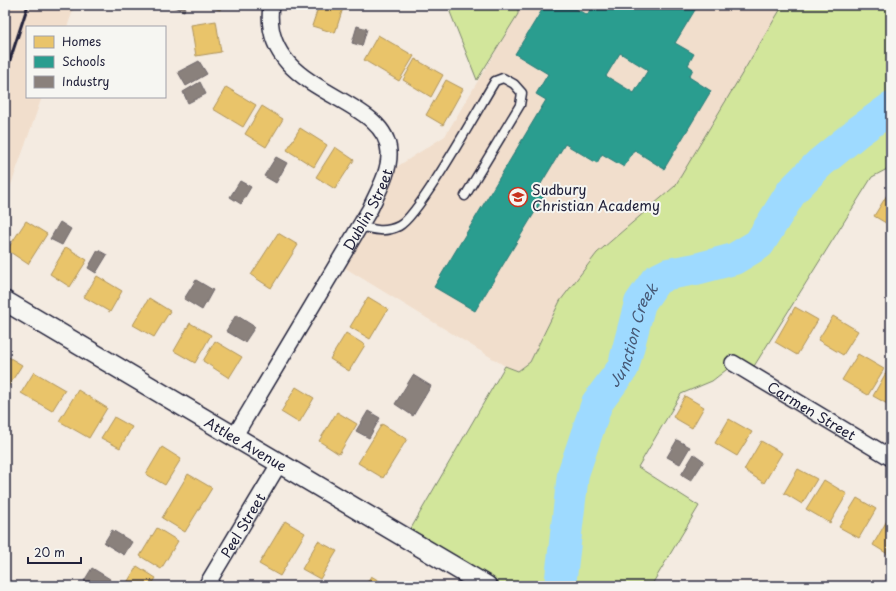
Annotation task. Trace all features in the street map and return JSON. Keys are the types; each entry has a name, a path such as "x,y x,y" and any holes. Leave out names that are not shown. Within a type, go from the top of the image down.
{"street":[{"name":"Dublin Street","path":"234,437 360,226 386,176 389,164 388,141 382,131 370,119 288,65 282,57 270,30 271,5"},
{"name":"Attlee Avenue","path":"5,301 487,586"},
{"name":"Carmen Street","path":"733,363 891,458"},
{"name":"Peel Street","path":"206,586 280,464"}],"lane":[{"path":"360,226 379,232 386,231 400,226 409,218 430,188 495,81 503,78 514,84 522,93 520,105 465,196"}],"shaded area":[{"path":"5,5 75,5 67,26 26,26 26,98 42,98 5,202"},
{"name":"Sudbury Christian Academy","path":"518,5 783,5 675,186 597,253 560,301 530,362 518,371 505,366 337,263 384,175 445,136 518,14"}],"green space":[{"path":"455,5 518,5 518,14 477,80 450,12"},
{"path":"783,5 891,5 891,167 872,177 751,371 735,363 712,381 681,394 638,467 699,506 651,586 488,586 406,537 505,366 518,371 530,362 560,301 597,253 675,186"}],"building: Homes":[{"path":"206,5 222,5 220,10"},
{"path":"319,5 344,5 335,33 312,26"},
{"path":"216,21 221,52 196,56 191,25"},
{"path":"378,35 414,56 399,81 364,60"},
{"path":"415,59 443,75 431,97 403,80"},
{"path":"446,80 463,89 443,125 426,115"},
{"path":"226,87 256,105 243,127 213,109"},
{"path":"262,106 283,119 266,147 245,134"},
{"path":"300,128 327,145 314,167 287,150"},
{"path":"335,147 354,160 335,189 316,177"},
{"path":"887,195 891,197 891,226 874,216"},
{"path":"26,221 47,234 28,264 7,250"},
{"path":"278,233 298,245 271,288 251,275"},
{"path":"66,247 87,260 70,287 50,274"},
{"path":"97,276 122,291 110,312 84,297"},
{"path":"368,297 388,309 370,339 350,327"},
{"path":"149,298 170,311 154,337 133,325"},
{"path":"795,307 818,320 797,355 775,342"},
{"path":"833,316 858,331 843,355 818,340"},
{"path":"190,323 211,335 195,363 174,351"},
{"path":"346,333 365,345 349,371 330,359"},
{"path":"215,341 242,357 229,378 203,361"},
{"path":"858,354 884,369 868,395 842,380"},
{"path":"5,355 22,365 6,390 5,389"},
{"path":"888,369 891,371 891,406 873,396"},
{"path":"34,372 65,390 52,411 21,393"},
{"path":"296,387 314,398 299,423 281,412"},
{"path":"78,390 107,408 89,438 59,421"},
{"path":"685,396 704,407 692,428 673,417"},
{"path":"337,412 357,424 339,454 319,441"},
{"path":"114,417 132,427 120,448 101,438"},
{"path":"729,419 752,432 737,456 715,443"},
{"path":"382,424 407,439 383,478 358,463"},
{"path":"761,441 782,453 764,483 744,470"},
{"path":"162,447 181,459 165,485 146,474"},
{"path":"798,469 817,479 802,504 784,493"},
{"path":"188,474 212,488 185,532 162,518"},
{"path":"824,480 847,494 830,523 806,509"},
{"path":"857,498 876,509 859,538 839,527"},
{"path":"889,517 891,518 891,556 873,545"},
{"path":"285,521 305,533 280,576 259,564"},
{"path":"157,528 178,541 161,569 140,556"},
{"path":"318,541 337,551 320,579 302,569"},
{"path":"137,566 156,578 151,586 125,586"},
{"path":"371,576 388,586 365,586"}],"building: Schools":[{"path":"545,5 569,5 587,15 593,5 617,5 622,8 624,5 698,5 675,43 694,54 688,65 693,69 689,77 711,91 664,169 634,150 624,167 602,154 597,163 565,144 536,192 544,197 475,311 434,287 546,100 536,94 548,74 515,54","holes":["620,53 648,70 634,93 606,76"]}],"building: Industry":[{"path":"169,5 186,5 184,11"},
{"path":"357,26 367,29 362,46 352,43"},
{"path":"199,61 207,74 186,86 178,72"},
{"path":"200,82 206,94 188,103 183,92"},
{"path":"276,157 287,163 276,183 264,176"},
{"path":"240,181 251,187 241,204 230,197"},
{"path":"60,222 71,229 62,245 50,239"},
{"path":"98,250 107,255 96,273 88,268"},
{"path":"196,280 213,290 202,310 184,299"},
{"path":"236,315 255,327 245,342 226,331"},
{"path":"413,375 431,386 413,416 395,404"},
{"path":"368,411 380,418 369,438 356,431"},
{"path":"677,440 690,447 680,464 667,457"},
{"path":"694,454 704,461 691,481 681,475"},
{"path":"112,530 132,542 124,555 104,543"},
{"path":"92,568 110,579 106,586 92,586 84,581"}],"waterway":[{"name":"Junction Creek","path":"560,586 573,474 597,403 623,368 640,303 656,280 668,274 696,269 734,259 759,244 792,191 820,163 859,131 891,108"}],"railway":[{"path":"5,75 28,5"}],"place":[{"name":"Sudbury Christian Academy","path":"518,197"}]}
